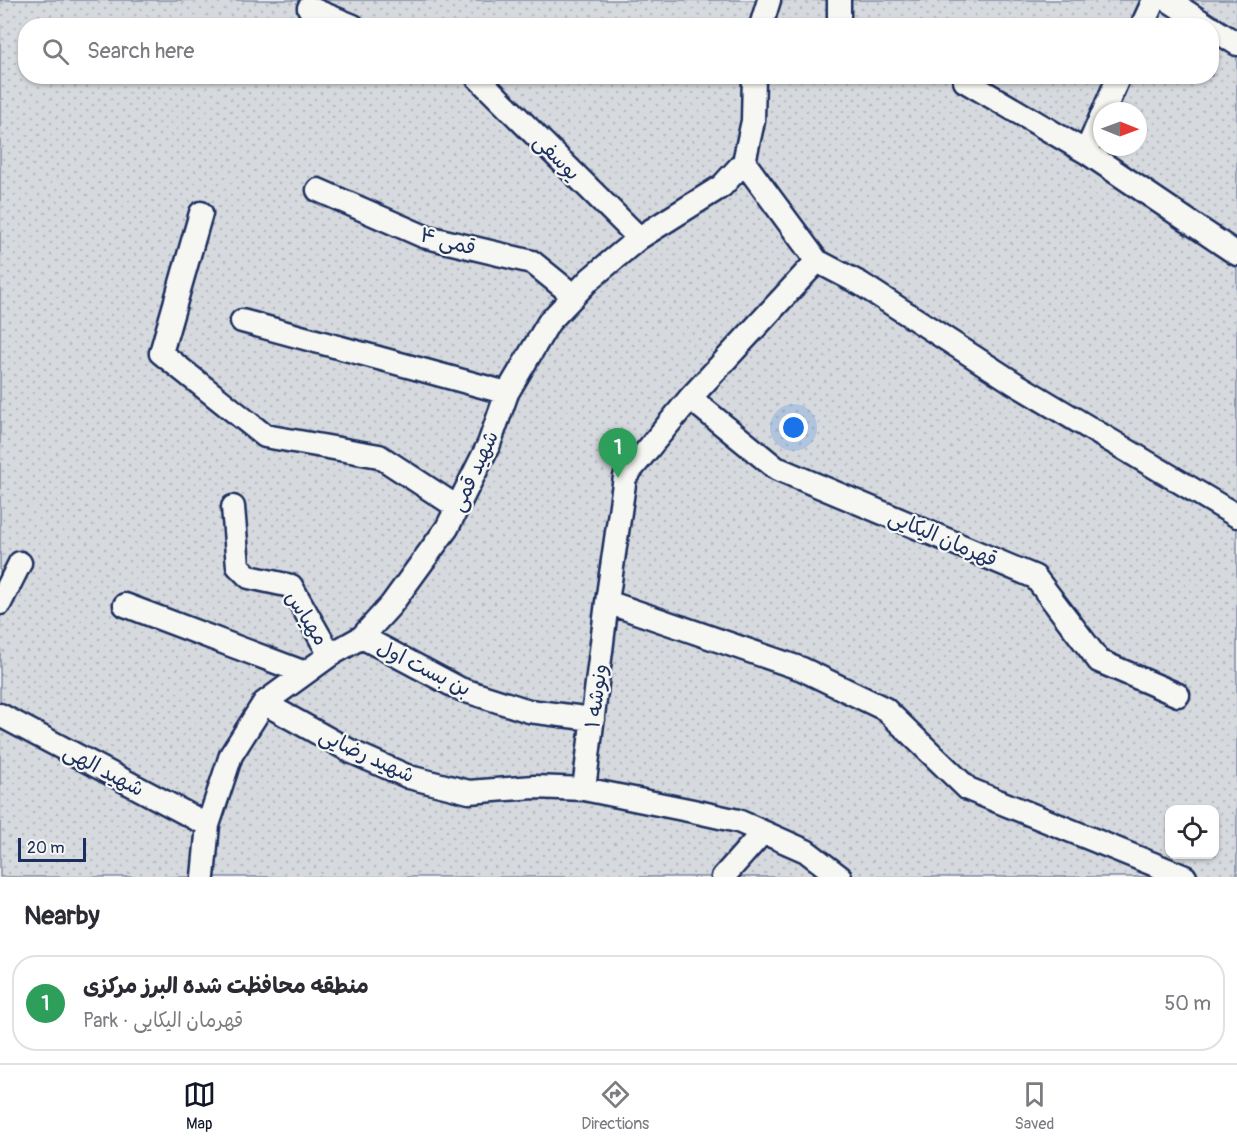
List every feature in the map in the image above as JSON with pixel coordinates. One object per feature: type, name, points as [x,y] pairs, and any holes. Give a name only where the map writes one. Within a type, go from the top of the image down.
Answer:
[{"type":"street","points":[[763,18],[769,0]]},
{"type":"street","points":[[839,0],[839,18]]},
{"type":"street","points":[[1146,18],[1154,0]]},
{"type":"street","points":[[1168,0],[1196,18]]},
{"type":"street","points":[[309,8],[333,18]]},
{"type":"street","points":[[1219,33],[1237,44]]},
{"type":"street","name":"یوسفی","points":[[484,84],[639,238]]},
{"type":"street","points":[[754,84],[753,121],[744,162],[817,261],[861,284],[1014,383],[1237,516]]},
{"type":"street","points":[[970,84],[1086,152],[1237,254]]},
{"type":"street","points":[[1108,102],[1116,84]]},
{"type":"street","points":[[1086,152],[1093,136]]},
{"type":"street","name":"شهید قمی","points":[[203,877],[208,825],[231,755],[264,703],[330,655],[362,637],[391,604],[447,528],[489,444],[507,393],[549,322],[590,279],[639,238],[722,186],[744,162]]},
{"type":"street","name":"قمی ۴","points":[[318,190],[423,236],[532,262],[574,296]]},
{"type":"street","points":[[201,213],[161,353],[265,436],[379,456],[457,507]]},
{"type":"street","name":"ونوشه ۱","points":[[584,789],[625,477],[690,398],[817,261]]},
{"type":"street","points":[[242,321],[507,393]]},
{"type":"street","name":"قهرمان الیکایی","points":[[690,398],[776,468],[1035,577],[1099,662],[1178,695]]},
{"type":"street","name":"مهیاس","points":[[233,507],[238,566],[249,577],[291,586],[330,655]]},
{"type":"street","points":[[0,603],[20,563]]},
{"type":"street","points":[[607,602],[802,669],[885,709],[968,789],[1185,877]]},
{"type":"street","points":[[125,605],[305,673]]},
{"type":"street","name":"بن بست اول","points":[[362,637],[460,689],[529,711],[593,719]]},
{"type":"street","name":"شهید رضایی","points":[[264,703],[352,752],[409,777],[469,792],[534,787],[584,789],[738,821],[806,851],[840,877]]},
{"type":"street","name":"شهید الهی","points":[[0,715],[208,825]]},
{"type":"street","points":[[723,877],[763,832]]},
{"type":"shaded area","points":[[0,0],[1237,0],[1237,877],[0,877]]},
{"type":"place","name":"منطقه محافظت شده البرز مرکزی","points":[[618,478]]}]
